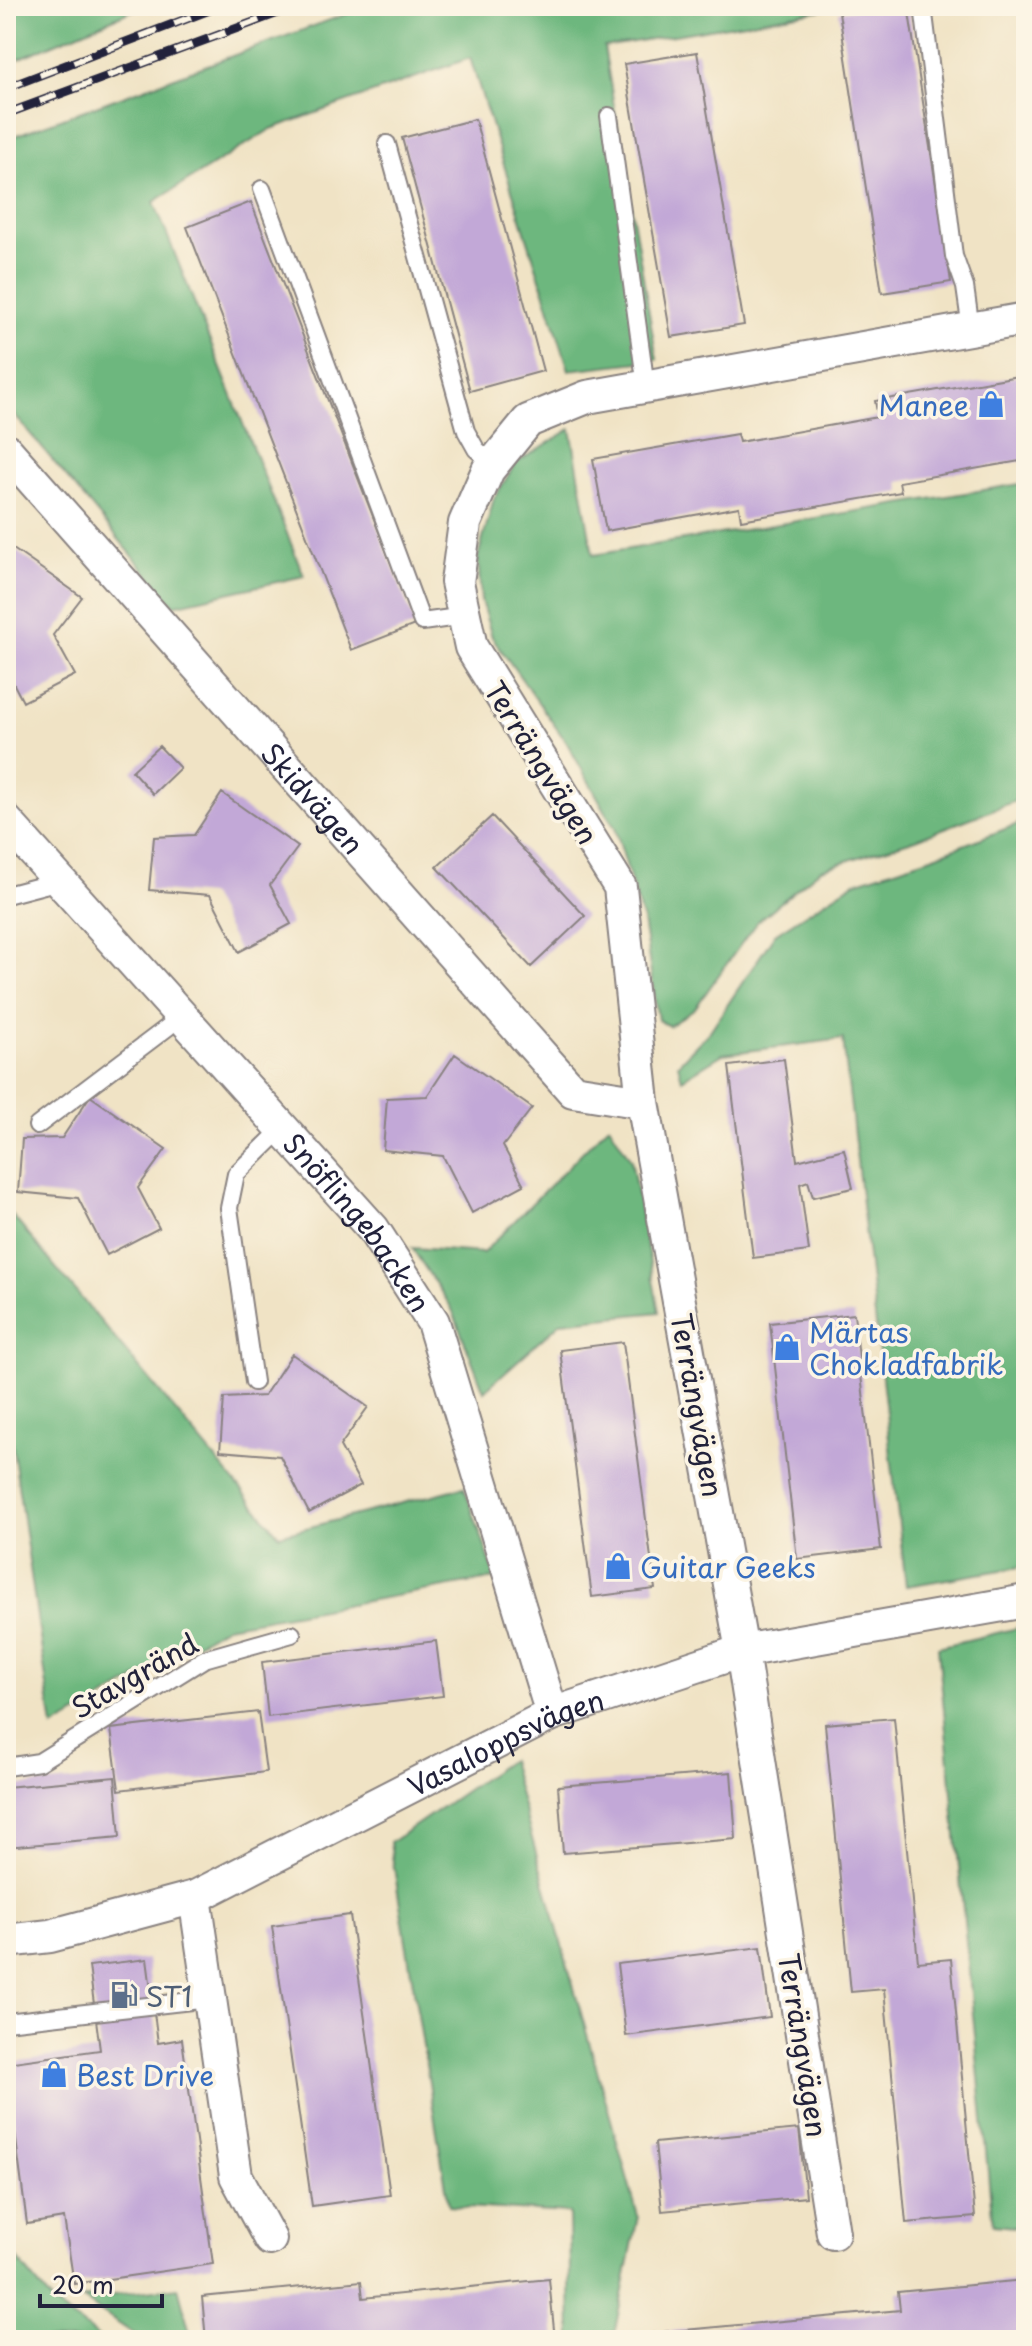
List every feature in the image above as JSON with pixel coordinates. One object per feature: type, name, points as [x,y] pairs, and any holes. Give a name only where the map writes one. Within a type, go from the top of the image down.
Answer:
[{"type":"street","name":"Terrängvägen","points":[[833,2233],[742,1651],[643,1102],[620,887],[471,647],[457,582],[465,523],[493,464],[528,421],[587,397],[1026,319]]},
{"type":"street","name":"Skidvägen","points":[[6,450],[573,1091],[643,1102]]},
{"type":"street","name":"Snöflingebacken","points":[[6,821],[373,1229],[433,1322],[552,1714]]},
{"type":"street","name":"Vasaloppsvägen","points":[[6,1941],[50,1936],[195,1897],[552,1714],[742,1651],[1026,1601]]},
{"type":"street","points":[[195,1897],[236,2176],[270,2239]]},
{"type":"lane","points":[[923,6],[954,256],[965,287],[971,329]]},
{"type":"lane","points":[[609,116],[646,387]]},
{"type":"lane","points":[[387,144],[466,431],[476,449],[493,464]]},
{"type":"lane","points":[[262,189],[422,622],[465,616]]},
{"type":"lane","points":[[6,895],[44,885],[56,877]]},
{"type":"lane","points":[[37,1126],[168,1027],[180,1014]]},
{"type":"lane","points":[[254,1382],[229,1208],[236,1174],[283,1128]]},
{"type":"lane","name":"Stavgränd","points":[[6,1767],[39,1762],[204,1659],[292,1634]]},
{"type":"lane","points":[[6,2022],[209,1999]]},
{"type":"green space","points":[[6,6],[143,6],[6,64]]},
{"type":"green space","points":[[368,6],[845,6],[604,47],[657,360],[569,370],[470,58],[271,129],[154,202],[304,576],[174,605],[6,405],[6,139]]},
{"type":"green space","points":[[571,429],[593,555],[1026,483],[1026,797],[916,839],[821,869],[756,923],[695,1008],[669,1026],[658,1020],[643,921],[615,828],[567,743],[492,637],[481,601],[478,557],[494,498],[516,463]]},
{"type":"green space","points":[[1026,821],[1026,1566],[906,1586],[843,1039],[723,1054],[682,1079],[678,1064],[710,1031],[775,934],[855,882]]},
{"type":"green space","points":[[609,1125],[631,1160],[659,1312],[561,1322],[484,1391],[451,1307],[412,1248],[483,1253]]},
{"type":"green space","points":[[6,1208],[279,1535],[464,1487],[496,1578],[226,1626],[53,1728],[6,1401]]},
{"type":"green space","points":[[1026,1626],[1026,2228],[993,2225],[938,1647]]},
{"type":"green space","points":[[510,1760],[638,2216],[613,2340],[571,2340],[569,2213],[449,2206],[390,1843]]},
{"type":"green space","points":[[6,2246],[53,2303],[102,2340],[6,2340]]},
{"type":"green space","points":[[178,2287],[192,2340],[143,2340],[82,2299]]},
{"type":"building","points":[[880,6],[908,6],[951,282],[882,293],[839,12]]},
{"type":"building","points":[[697,52],[744,325],[671,337],[624,64]]},
{"type":"building","points":[[475,119],[543,371],[470,391],[402,138]]},
{"type":"building","points":[[251,202],[415,625],[351,650],[187,227]]},
{"type":"building","points":[[1024,375],[1026,460],[899,482],[901,492],[741,520],[739,507],[606,531],[593,459],[737,434],[739,442],[878,417],[875,401]]},
{"type":"building","points":[[6,544],[82,597],[53,635],[75,675],[23,702],[6,669]]},
{"type":"building","points":[[159,746],[180,768],[153,794],[132,771]]},
{"type":"building","points":[[222,793],[298,847],[270,885],[291,924],[239,952],[210,895],[149,890],[154,837],[194,835]]},
{"type":"building","points":[[492,816],[585,916],[531,967],[437,867]]},
{"type":"building","points":[[455,1054],[532,1108],[503,1146],[524,1185],[472,1213],[443,1156],[383,1150],[387,1098],[427,1096]]},
{"type":"building","points":[[784,1059],[797,1161],[844,1149],[853,1188],[813,1197],[808,1181],[800,1184],[809,1251],[753,1258],[729,1066]]},
{"type":"building","points":[[90,1096],[166,1149],[138,1188],[159,1228],[107,1255],[78,1198],[18,1192],[22,1139],[62,1138]]},
{"type":"building","points":[[854,1314],[881,1549],[797,1559],[770,1323]]},
{"type":"building","points":[[623,1342],[655,1589],[592,1597],[560,1350]]},
{"type":"building","points":[[292,1354],[368,1407],[340,1446],[361,1485],[309,1513],[280,1456],[220,1451],[224,1398],[264,1396]]},
{"type":"building","points":[[436,1641],[443,1696],[268,1717],[262,1662]]},
{"type":"building","points":[[6,1659],[13,1701],[6,1702]]},
{"type":"building","points":[[258,1712],[266,1772],[119,1790],[111,1729]]},
{"type":"building","points":[[894,1718],[918,1962],[951,1959],[975,2217],[906,2223],[884,1989],[851,1992],[825,1724]]},
{"type":"building","points":[[731,1772],[736,1839],[563,1853],[558,1786]]},
{"type":"building","points":[[115,1777],[120,1837],[6,1847],[6,1787]]},
{"type":"building","points":[[350,1915],[390,2195],[312,2206],[272,1926]]},
{"type":"building","points":[[761,1947],[770,2017],[626,2036],[617,1964]]},
{"type":"building","points":[[147,1959],[158,2043],[182,2039],[213,2264],[74,2284],[64,2218],[27,2224],[6,2063],[100,2050],[89,1966]]},
{"type":"building","points":[[799,2129],[806,2197],[662,2211],[655,2143]]},
{"type":"building","points":[[549,2279],[555,2340],[206,2340],[202,2297],[361,2281],[363,2298]]},
{"type":"building","points":[[1024,2280],[1026,2340],[642,2340],[642,2334],[900,2310],[898,2292]]},
{"type":"railway","points":[[6,88],[220,6]]},
{"type":"railway","points":[[6,114],[297,6]]},
{"type":"place","name":"Manee","points":[[991,404]]},
{"type":"place","name":"Märtas Chokladfabrik","points":[[787,1347]]},
{"type":"place","name":"Guitar Geeks","points":[[618,1566]]},
{"type":"place","name":"ST1","points":[[124,1995]]},
{"type":"place","name":"Best Drive","points":[[54,2074]]}]
